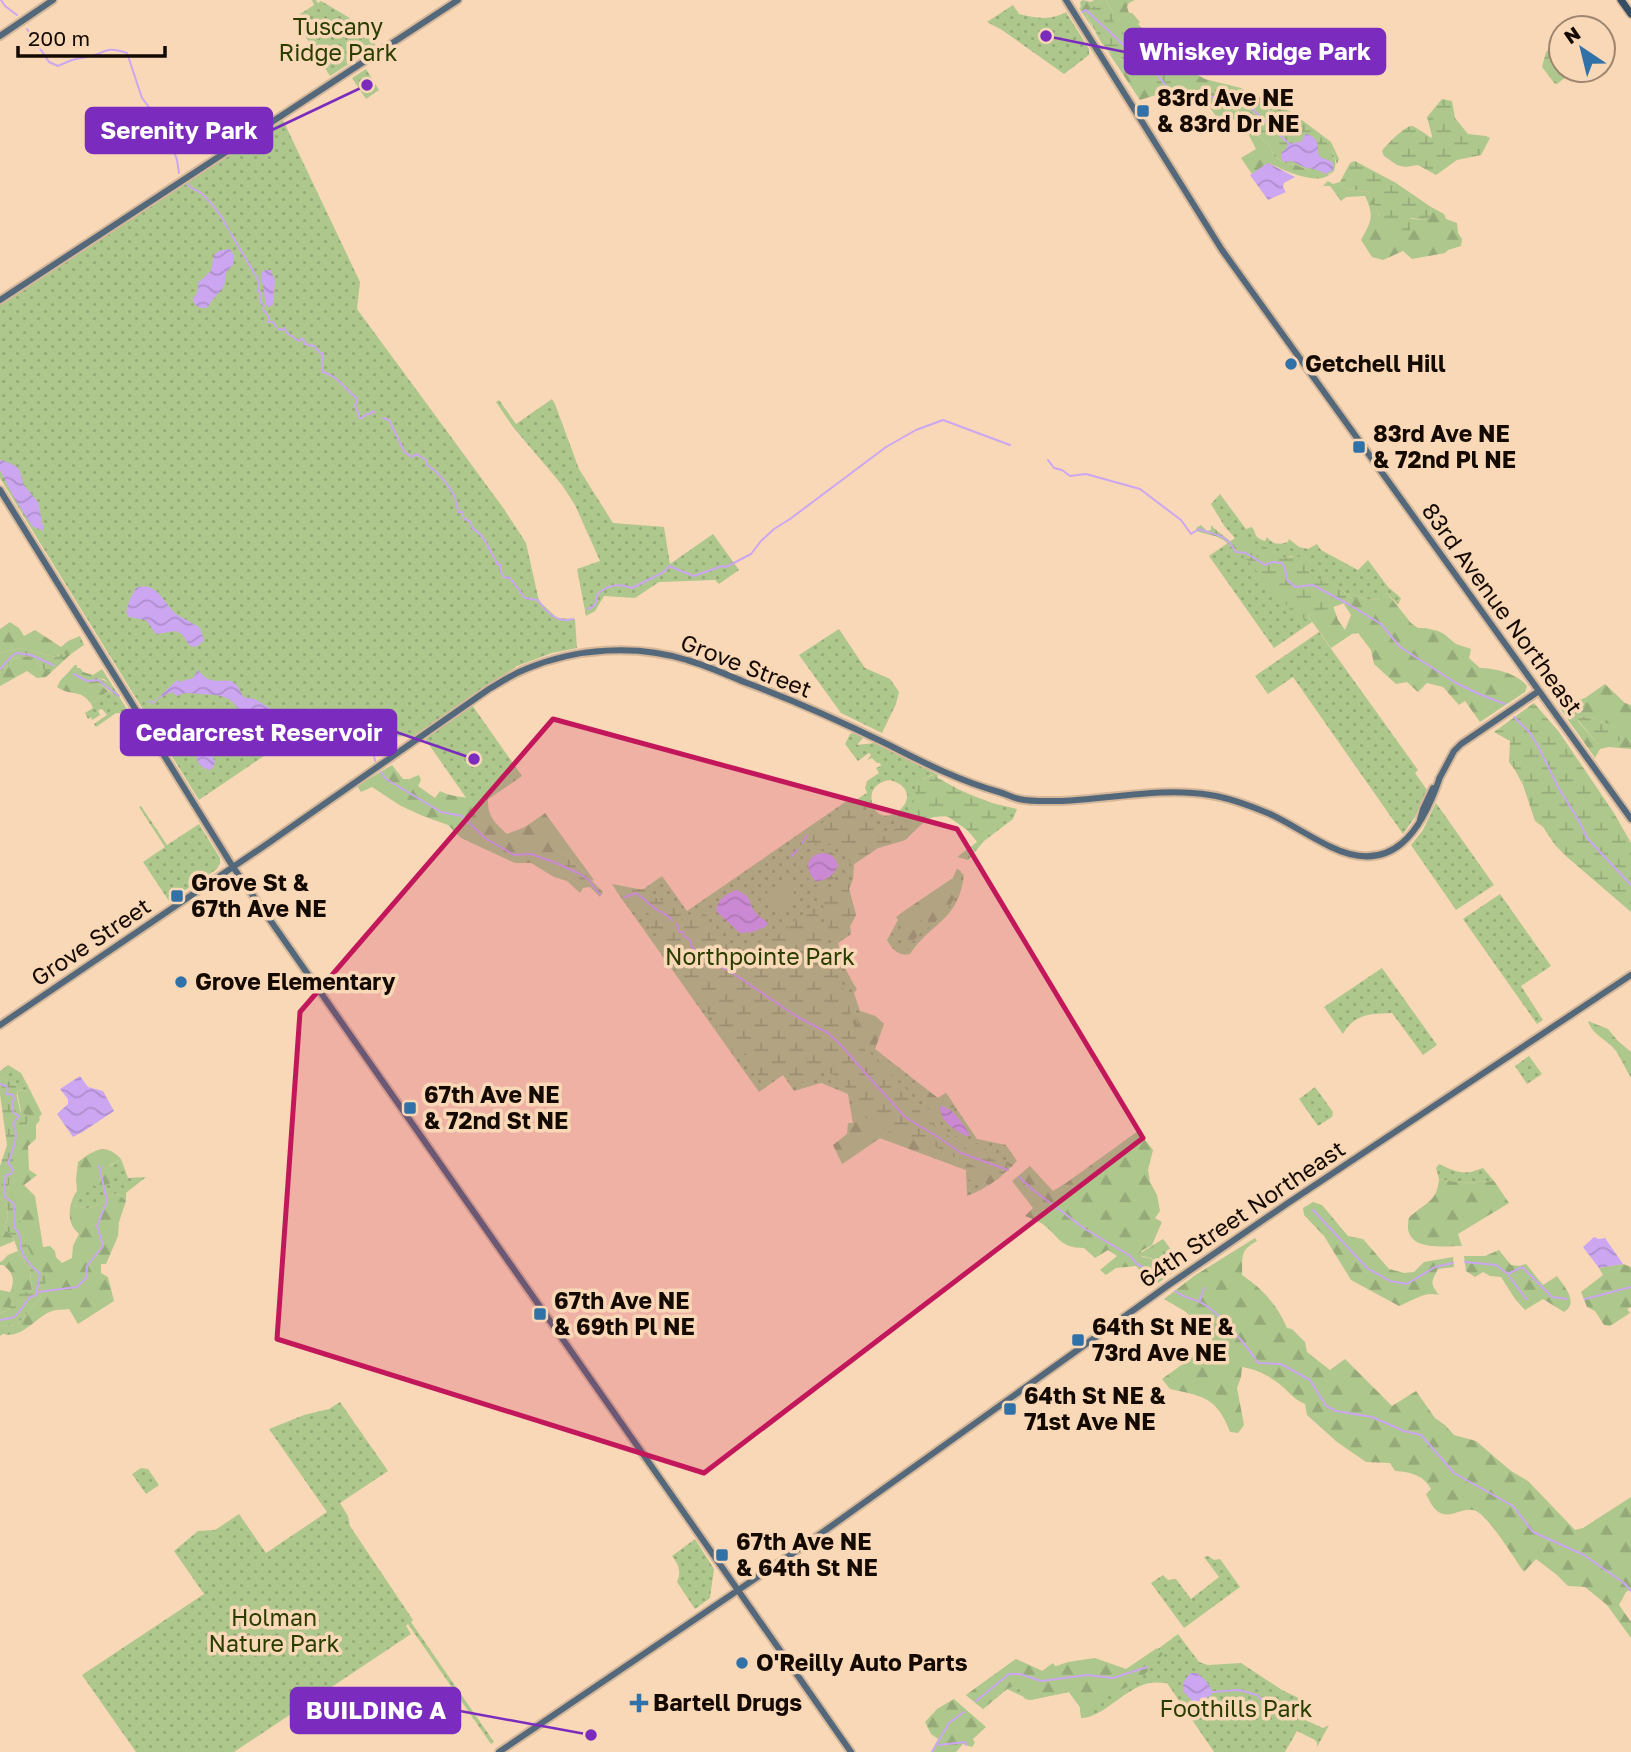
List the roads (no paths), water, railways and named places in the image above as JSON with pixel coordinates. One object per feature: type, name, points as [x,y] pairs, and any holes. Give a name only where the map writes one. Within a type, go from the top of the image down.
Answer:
[{"type":"main road","points":[[1621,0],[1631,14]]},
{"type":"street","points":[[0,36],[53,0]]},
{"type":"street","points":[[0,300],[458,0]]},
{"type":"street","name":"83rd Avenue Northeast","points":[[1066,0],[1222,250],[1631,819]]},
{"type":"street","points":[[0,490],[233,867],[851,1752]]},
{"type":"street","name":"Grove Street","points":[[0,1026],[489,689],[525,669],[564,657],[631,650],[690,660],[848,725],[975,785],[1018,799],[1071,800],[1165,792],[1209,795],[1270,815],[1332,848],[1363,857],[1385,854],[1401,846],[1419,822],[1427,799],[1454,751],[1539,691]]},
{"type":"street","name":"64th Street Northeast","points":[[499,1752],[738,1591],[1180,1277],[1631,975]]},
{"type":"water","points":[[1305,134],[1315,139],[1318,154],[1333,163],[1333,170],[1325,174],[1281,159],[1281,152],[1289,144],[1302,141]]},
{"type":"water","points":[[1268,163],[1295,177],[1284,183],[1286,192],[1268,200],[1250,175]]},
{"type":"water","points":[[230,249],[234,255],[233,265],[226,272],[223,287],[208,307],[198,307],[193,298],[198,292],[198,283],[211,271],[214,255]]},
{"type":"water","points":[[266,270],[271,270],[275,281],[273,305],[269,307],[266,305],[261,275]]},
{"type":"water","points":[[2,460],[19,469],[24,485],[38,502],[43,531],[32,526],[13,496],[0,470]]},
{"type":"water","points":[[143,586],[154,590],[174,612],[200,628],[204,640],[193,647],[176,631],[156,634],[146,620],[129,617],[126,612],[130,599],[136,588]]},
{"type":"water","points":[[198,670],[211,680],[234,682],[243,697],[255,699],[287,724],[298,726],[303,731],[262,714],[237,708],[230,700],[216,695],[186,693],[177,696],[172,692],[153,704],[149,701],[142,705],[150,700],[154,702],[177,680],[179,682],[193,678]]},
{"type":"water","points":[[354,728],[360,737],[344,730],[314,733],[303,731]]},
{"type":"water","points":[[198,746],[206,747],[215,761],[210,770],[202,767],[198,761]]},
{"type":"water","points":[[821,853],[832,856],[838,865],[830,877],[815,881],[809,872],[808,864],[812,857]]},
{"type":"water","points":[[737,890],[748,898],[759,917],[767,922],[767,926],[753,932],[740,933],[716,911],[723,898]]},
{"type":"water","points":[[80,1076],[88,1087],[103,1091],[114,1111],[73,1137],[57,1114],[68,1104],[68,1099],[60,1089]]},
{"type":"water","points":[[940,1106],[957,1116],[969,1136],[948,1124],[942,1116]]},
{"type":"water","points":[[1594,1237],[1605,1238],[1623,1264],[1599,1268],[1583,1247]]},
{"type":"water","points":[[1190,1673],[1197,1673],[1211,1690],[1212,1694],[1199,1704],[1195,1704],[1183,1691],[1183,1683]]},
{"type":"waterway","points":[[1,0],[17,15]]},
{"type":"waterway","points":[[1082,12],[1086,10],[1126,47],[1144,57],[1169,90],[1180,94],[1233,99],[1247,104],[1289,144]]},
{"type":"waterway","points":[[27,29],[49,62],[58,66],[109,50],[127,53],[142,98],[167,131],[179,173]]},
{"type":"waterway","points":[[187,184],[209,201],[228,229]]},
{"type":"waterway","points":[[230,232],[257,278],[260,302],[264,305],[268,322],[273,322],[276,327]]},
{"type":"waterway","points":[[278,329],[284,328],[299,341],[303,338],[305,344],[314,346],[322,353],[322,372],[336,379],[356,398],[355,405],[360,419],[372,411],[375,413]]},
{"type":"waterway","points":[[383,418],[389,420],[405,453],[412,457],[416,454],[426,460],[426,464],[448,485],[458,512],[462,512],[464,519],[469,521],[484,539],[497,564],[501,565],[504,577],[510,578],[525,598],[538,600],[553,616],[562,620],[573,619]]},
{"type":"waterway","points":[[588,609],[594,605],[597,595],[604,589],[618,585],[632,588],[664,572],[669,566],[694,576],[726,567],[751,554],[774,529],[886,447],[916,430],[943,420],[1010,445]]},
{"type":"waterway","points":[[1048,460],[1054,468],[1070,476],[1086,474],[1140,489],[1181,520],[1191,534],[1199,529],[1216,534],[1224,538],[1236,552],[1246,553],[1265,565],[1272,562],[1282,563],[1287,580],[1295,587],[1313,585],[1350,605],[1381,624],[1400,647],[1456,683],[1505,704]]},
{"type":"waterway","points":[[0,669],[16,653],[31,655],[53,665]]},
{"type":"waterway","points":[[74,674],[87,681],[98,680],[119,696]]},
{"type":"waterway","points":[[1514,717],[1530,733],[1587,838],[1631,885]]},
{"type":"waterway","points":[[359,738],[358,749],[374,755],[375,761]]},
{"type":"waterway","points":[[381,772],[386,779],[441,812],[462,816],[485,838],[514,855],[531,854],[578,873],[588,879],[600,895]]},
{"type":"waterway","points":[[802,843],[807,835]]},
{"type":"waterway","points":[[792,856],[797,850]]},
{"type":"waterway","points":[[625,897],[636,893],[672,920]]},
{"type":"waterway","points":[[677,924],[679,932],[683,932],[690,940],[691,946],[712,962],[796,1016],[828,1033],[905,1117],[961,1153],[1008,1170]]},
{"type":"waterway","points":[[0,1084],[8,1089],[6,1094],[13,1095],[13,1112],[19,1116],[13,1124],[16,1138],[8,1163],[13,1170],[6,1175],[5,1197],[13,1203],[14,1227],[19,1235],[22,1253],[40,1274],[36,1295],[30,1297],[15,1317],[0,1320]]},
{"type":"waterway","points":[[38,1292],[77,1287],[86,1278],[87,1266],[103,1246],[97,1226],[107,1201],[99,1166]]},
{"type":"waterway","points":[[1019,1177],[1085,1229],[1129,1255],[1137,1264],[1164,1278]]},
{"type":"waterway","points":[[1313,1210],[1367,1268],[1390,1281],[1407,1284],[1435,1267],[1453,1263]]},
{"type":"waterway","points":[[1465,1262],[1496,1265],[1508,1274],[1522,1267],[1552,1297],[1567,1299]]},
{"type":"waterway","points":[[1509,1276],[1527,1300]]},
{"type":"waterway","points":[[1585,1299],[1631,1287]]},
{"type":"waterway","points":[[1200,1300],[1204,1288]]},
{"type":"waterway","points":[[1175,1291],[1201,1303],[1219,1316],[1258,1363],[1281,1364],[1310,1380],[1326,1406],[1336,1411],[1372,1417],[1404,1431],[1421,1435],[1454,1473],[1513,1506],[1533,1532],[1584,1555],[1631,1591]]},
{"type":"waterway","points":[[976,1701],[1009,1674],[1020,1674],[1041,1681],[1087,1675],[1113,1678],[1147,1667]]},
{"type":"waterway","points":[[1211,1692],[1239,1690],[1257,1695],[1287,1716]]},
{"type":"waterway","points":[[932,1752],[949,1723],[964,1712]]},
{"type":"waterway","points":[[939,1745],[965,1742],[966,1745]]},
{"type":"place","name":"Whiskey Ridge Park","points":[[1046,36]]},
{"type":"place","name":"Serenity Park","points":[[367,85]]},
{"type":"place","name":"83rd Ave NE & 83rd Dr NE","points":[[1143,111]]},
{"type":"place","name":"Getchell Hill","points":[[1291,364]]},
{"type":"place","name":"83rd Ave NE & 72nd Pl NE","points":[[1359,447]]},
{"type":"place","name":"Cedarcrest Reservoir","points":[[474,759]]},
{"type":"place","name":"Grove St & 67th Ave NE","points":[[177,896]]},
{"type":"place","name":"Grove Elementary","points":[[181,982]]},
{"type":"place","name":"67th Ave NE & 72nd St NE","points":[[410,1108]]},
{"type":"place","name":"67th Ave NE & 69th Pl NE","points":[[540,1314]]},
{"type":"place","name":"64th St NE & 73rd Ave NE","points":[[1078,1340]]},
{"type":"place","name":"64th St NE & 71st Ave NE","points":[[1010,1409]]},
{"type":"place","name":"67th Ave NE & 64th St NE","points":[[722,1555]]},
{"type":"place","name":"O'Reilly Auto Parts","points":[[742,1663]]},
{"type":"place","name":"Bartell Drugs","points":[[639,1703]]},
{"type":"place","name":"BUILDING A","points":[[591,1735]]},
{"type":"park label","name":"Tuscany Ridge Park","points":[[338,40]]},
{"type":"park label","name":"Northpointe Park","points":[[760,957]]},
{"type":"park label","name":"Holman Nature Park","points":[[274,1631]]},
{"type":"park label","name":"Foothills Park","points":[[1236,1709]]}]
